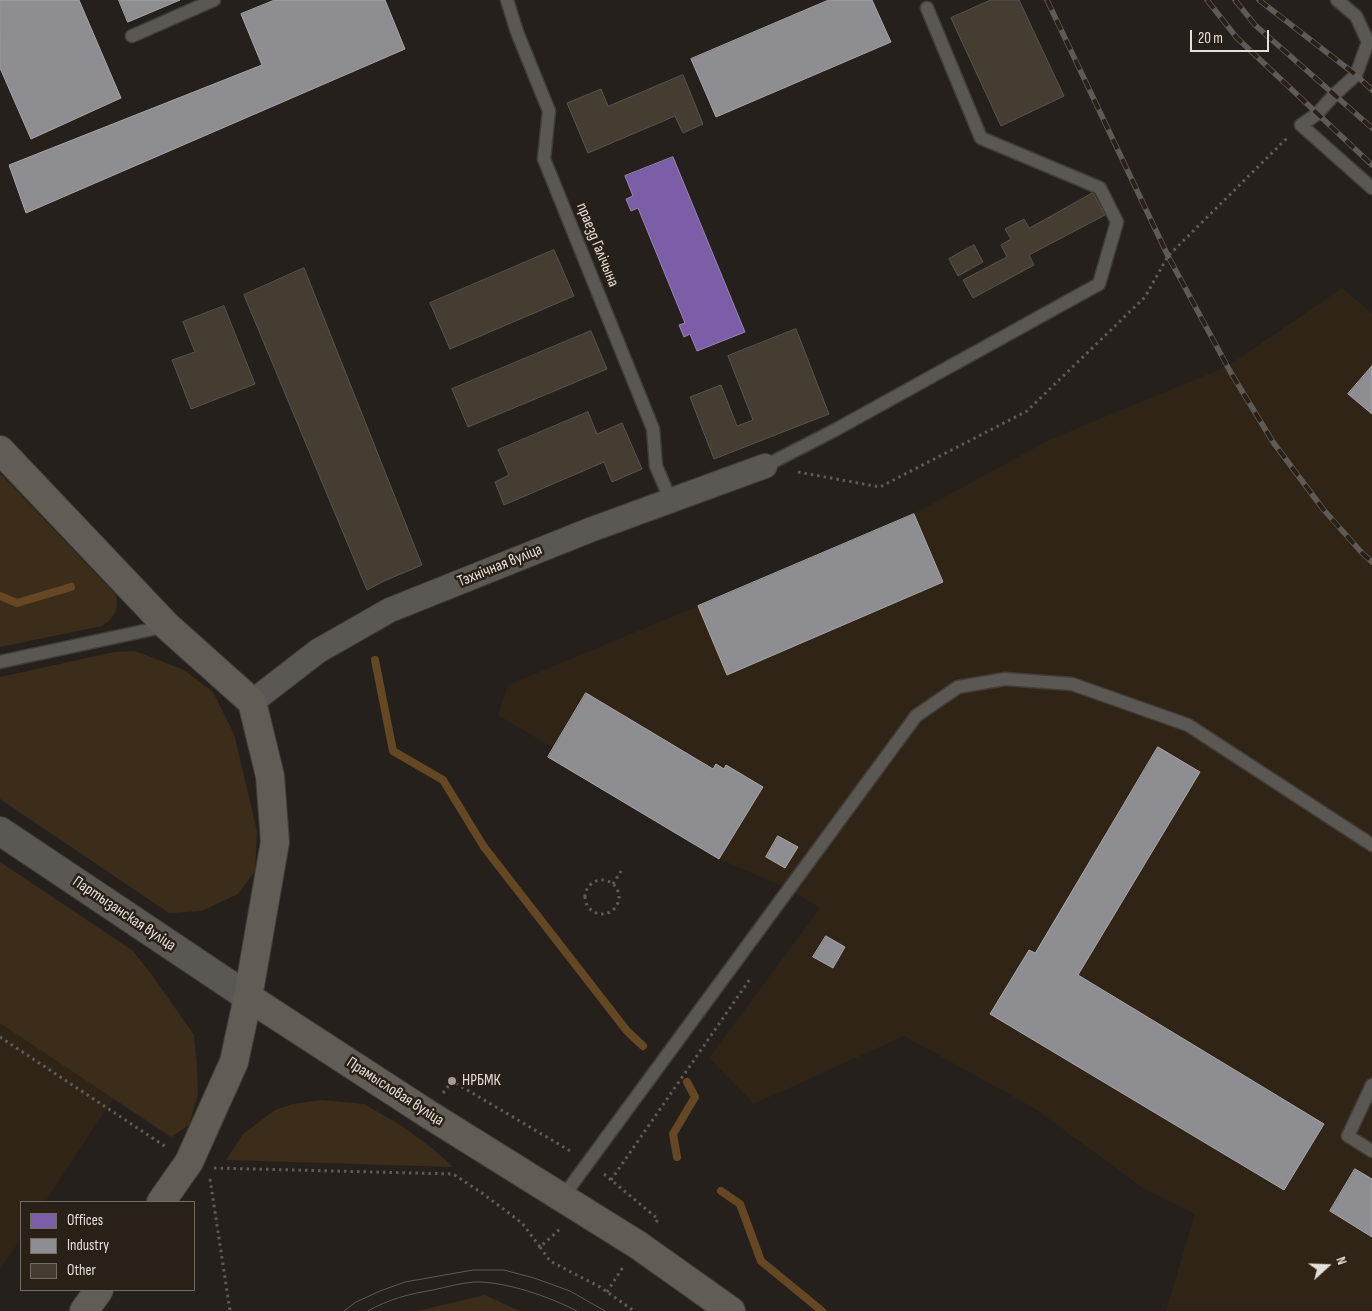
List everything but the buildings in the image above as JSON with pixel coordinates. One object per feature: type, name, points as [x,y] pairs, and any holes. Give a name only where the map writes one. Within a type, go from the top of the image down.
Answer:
[{"type":"main road","points":[[0,450],[167,626],[252,702],[270,776],[275,842],[248,997],[234,1062],[199,1165],[161,1201]]},
{"type":"main road","name":"Прамысловая вуліца","points":[[248,997],[428,1114],[638,1245],[731,1311]]},
{"type":"main road","points":[[84,1311],[98,1291]]},
{"type":"street","name":"Тэхнічная вуліца","points":[[252,702],[318,651],[390,610],[590,530],[766,466]]},
{"type":"street","name":"Партызанская вуліца","points":[[0,831],[248,997]]},
{"type":"lane","points":[[132,36],[214,0]]},
{"type":"lane","name":"праезд Галічына","points":[[506,0],[549,111],[544,159],[653,428],[656,466],[671,501]]},
{"type":"lane","points":[[1337,0],[1356,16],[1368,42],[1356,75],[1317,114],[1301,125],[1372,188]]},
{"type":"lane","points":[[766,466],[843,426],[1099,284],[1117,222],[1100,188],[980,138],[926,8]]},
{"type":"lane","points":[[0,662],[167,626]]},
{"type":"lane","points":[[562,1198],[916,716],[958,687],[1005,679],[1072,684],[1188,725],[1372,845]]},
{"type":"lane","points":[[1372,1085],[1348,1136],[1372,1151]]},
{"type":"path","points":[[766,466],[880,487],[1027,411],[1145,297],[1168,256],[1301,125]]},
{"type":"path","points":[[613,884],[621,871]]},
{"type":"path","points":[[600,880],[613,884],[618,888],[620,895],[616,908],[605,915],[592,912],[585,900],[589,887],[594,882],[600,880]]},
{"type":"path","points":[[611,1180],[755,971]]},
{"type":"path","points":[[0,1037],[199,1165],[453,1174],[522,1223],[550,1261],[600,1287],[634,1311]]},
{"type":"path","points":[[199,1165],[230,1311]]},
{"type":"path","points":[[540,1247],[558,1231],[562,1198]]},
{"type":"shaded area","points":[[1342,288],[1372,313],[1372,1311],[1166,1311],[1195,1214],[1143,1188],[1034,1108],[904,1036],[754,1104],[709,1058],[820,908],[789,889],[719,859],[548,757],[553,748],[498,715],[508,685],[919,511],[1051,439],[1228,366]]},
{"type":"shaded area","points":[[0,473],[116,595],[115,613],[102,626],[0,647]]},
{"type":"shaded area","points":[[135,651],[184,670],[213,692],[234,734],[257,831],[255,871],[238,894],[202,911],[169,913],[0,799],[0,677],[114,652]]},
{"type":"shaded area","points":[[0,862],[133,951],[163,1023],[46,1201],[20,1201],[20,1240],[0,1270]]},
{"type":"shaded area","points":[[0,862],[133,951],[152,975],[194,1035],[198,1094],[189,1125],[171,1137],[0,1023]]},
{"type":"shaded area","points":[[321,1100],[364,1104],[399,1124],[433,1149],[453,1167],[226,1160],[243,1134],[275,1110],[293,1104]]},
{"type":"shaded area","points":[[485,1295],[520,1311],[417,1311]]},
{"type":"waterway","points":[[0,596],[17,603],[71,587]]},
{"type":"waterway","points":[[375,660],[393,751],[443,780],[484,847],[627,1031],[643,1046]]},
{"type":"waterway","points":[[677,1157],[673,1134],[695,1097],[687,1082]]},
{"type":"waterway","points":[[721,1191],[740,1204],[761,1261],[822,1311]]},
{"type":"tram line","points":[[344,1311],[356,1302],[405,1282],[473,1270],[504,1270],[534,1278],[570,1291],[605,1311]]},
{"type":"tram line","points":[[368,1311],[407,1295],[474,1282],[486,1282],[513,1287],[554,1300],[577,1311]]},
{"type":"railway","points":[[1047,0],[1168,256],[1231,373],[1273,442],[1323,509],[1372,562]]},
{"type":"railway","points":[[1207,0],[1237,38],[1372,165]]},
{"type":"railway","points":[[1235,0],[1255,25],[1372,128]]},
{"type":"railway","points":[[1259,0],[1356,75],[1372,90]]},
{"type":"place","name":"НРБМК","points":[[452,1081]]}]
